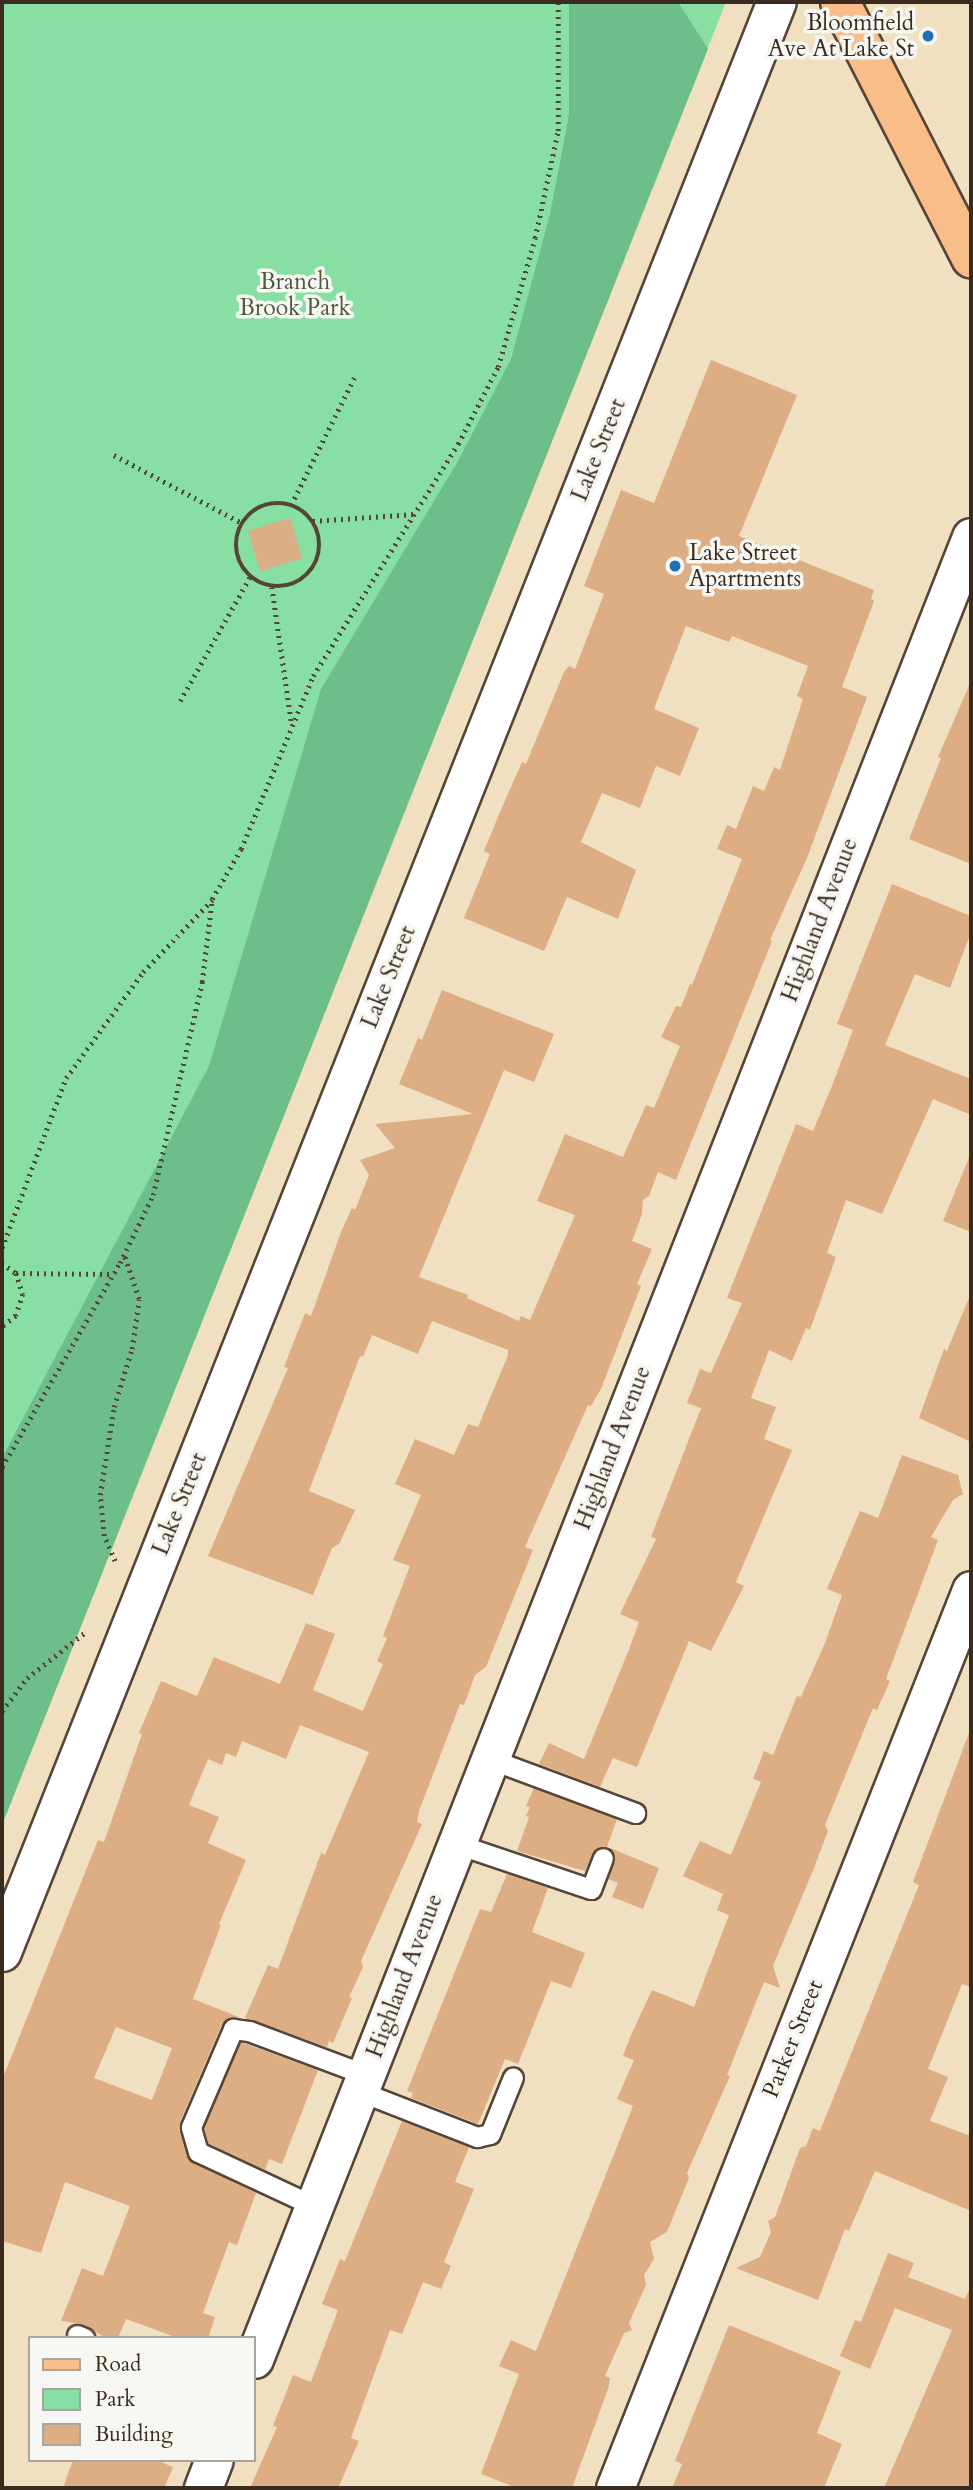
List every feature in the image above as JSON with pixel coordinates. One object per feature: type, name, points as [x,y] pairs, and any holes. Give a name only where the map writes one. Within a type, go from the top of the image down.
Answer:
[{"type":"main road","points":[[841,2],[971,258]]},
{"type":"street","name":"Lake Street","points":[[2,1952],[777,2]]},
{"type":"street","name":"Highland Avenue","points":[[256,2354],[971,537]]},
{"type":"street","name":"Parker Street","points":[[615,2488],[971,1590]]},
{"type":"street","points":[[203,2488],[213,2462]]},
{"type":"lane","points":[[490,1759],[635,1813]]},
{"type":"lane","points":[[457,1844],[591,1889],[603,1858]]},
{"type":"lane","points":[[314,2206],[198,2152],[191,2127],[233,2029],[249,2031],[477,2137],[490,2134],[513,2077]]},
{"type":"path","points":[[2,1248],[66,1078],[143,972],[212,900],[241,849],[313,676],[458,444],[498,367],[536,238],[558,131],[558,2]]},
{"type":"path","points":[[290,505],[356,374]]},
{"type":"path","points":[[114,456],[242,523]]},
{"type":"path","points":[[313,521],[320,548],[317,562],[299,582],[272,587],[250,577],[239,563],[235,550],[242,523],[263,506],[290,505],[313,521],[415,514]]},
{"type":"path","points":[[180,701],[250,577]]},
{"type":"path","points":[[272,587],[292,727]]},
{"type":"path","points":[[2,1467],[113,1274],[153,1195],[202,982],[212,900]]},
{"type":"path","points":[[115,1561],[104,1536],[100,1495],[114,1407],[132,1349],[139,1299],[124,1254]]},
{"type":"path","points":[[2,1263],[16,1273],[21,1284],[21,1306],[16,1316],[2,1327]]},
{"type":"path","points":[[16,1273],[113,1274]]},
{"type":"path","points":[[2,1712],[27,1678],[87,1630]]},
{"type":"green space","name":"Branch Brook Park","points":[[2,2],[726,2],[2,1825]]},
{"type":"green space","points":[[569,2],[678,2],[708,49],[2,1825],[2,1458],[209,1066],[321,689],[458,461],[511,359],[550,214],[569,115]]},
{"type":"building","points":[[711,360],[797,395],[739,536],[874,590],[871,599],[874,601],[842,687],[867,697],[807,858],[770,940],[772,941],[676,1180],[658,1172],[649,1196],[643,1200],[642,1214],[632,1241],[652,1249],[637,1284],[641,1286],[601,1389],[591,1406],[588,1405],[525,1547],[533,1550],[486,1667],[475,1675],[464,1705],[460,1704],[419,1811],[417,1822],[422,1824],[361,1961],[363,1967],[333,2043],[329,2041],[327,2047],[245,2018],[268,1965],[278,1969],[321,1853],[325,1855],[369,1752],[300,1725],[286,1759],[242,1741],[236,1757],[226,1753],[222,1765],[208,1759],[189,1805],[219,1817],[208,1843],[246,1860],[219,1924],[221,1925],[193,1999],[239,2017],[228,2018],[222,2024],[179,2130],[189,2160],[256,2193],[237,2245],[229,2242],[203,2313],[215,2317],[209,2336],[173,2336],[126,2319],[119,2336],[103,2336],[82,2324],[61,2321],[82,2268],[103,2276],[130,2206],[65,2182],[41,2253],[2,2241],[2,2080],[98,1840],[104,1842],[142,1734],[139,1733],[161,1681],[197,1696],[214,1657],[280,1684],[306,1623],[335,1634],[313,1690],[363,1711],[383,1664],[377,1661],[387,1638],[383,1636],[410,1566],[393,1560],[421,1495],[395,1484],[415,1439],[454,1455],[468,1424],[478,1427],[508,1355],[508,1350],[432,1321],[418,1354],[372,1335],[363,1357],[360,1356],[309,1491],[355,1510],[339,1544],[332,1548],[313,1595],[208,1556],[288,1368],[284,1367],[305,1313],[311,1316],[341,1232],[352,1208],[355,1210],[369,1175],[360,1160],[395,1148],[375,1124],[473,1114],[399,1084],[418,1038],[422,1040],[442,990],[554,1034],[534,1082],[504,1070],[419,1277],[468,1295],[467,1298],[519,1321],[521,1316],[530,1320],[575,1215],[537,1201],[565,1134],[623,1157],[646,1105],[654,1108],[680,1046],[661,1037],[676,1006],[681,1007],[690,984],[692,985],[742,859],[717,849],[727,825],[736,829],[753,786],[764,791],[774,767],[780,770],[803,699],[797,696],[808,666],[732,636],[729,642],[686,626],[654,709],[699,728],[680,776],[656,766],[640,808],[602,793],[581,842],[636,870],[618,919],[567,897],[544,951],[464,918],[490,854],[484,851],[500,812],[522,762],[526,764],[564,672],[569,666],[575,669],[604,594],[584,586],[621,490],[654,503]],"holes":[[[116,2027],[172,2048],[152,2100],[94,2078]]]},
{"type":"building","points":[[290,518],[302,558],[260,571],[248,531]]},
{"type":"building","points":[[971,681],[971,864],[909,839],[941,758],[938,757]]},
{"type":"building","points":[[892,884],[971,916],[971,932],[950,988],[915,974],[885,1045],[971,1079],[971,1115],[933,1099],[882,1214],[846,1200],[827,1253],[836,1257],[810,1330],[806,1328],[792,1361],[769,1350],[751,1398],[776,1407],[764,1439],[792,1450],[736,1582],[744,1586],[711,1651],[689,1641],[637,1767],[613,1758],[600,1787],[539,1764],[549,1743],[584,1759],[628,1652],[639,1622],[620,1614],[656,1539],[651,1537],[701,1408],[687,1403],[700,1369],[711,1373],[742,1303],[727,1298],[796,1124],[813,1131],[832,1086],[853,1030],[837,1024]]},
{"type":"building","points":[[971,1153],[971,1232],[943,1221]]},
{"type":"building","points":[[971,1293],[971,1442],[919,1418],[944,1349],[947,1351]]},
{"type":"building","points":[[902,1455],[958,1475],[963,1494],[953,1500],[931,1537],[938,1540],[886,1679],[890,1681],[877,1710],[873,1708],[825,1825],[828,1831],[814,1868],[773,1966],[780,1988],[764,1982],[727,2075],[730,2076],[687,2173],[689,2178],[667,2232],[650,2242],[654,2259],[644,2275],[646,2285],[629,2323],[632,2330],[624,2333],[605,2376],[610,2378],[609,2386],[572,2488],[517,2488],[481,2474],[519,2374],[499,2366],[511,2340],[536,2351],[633,2106],[617,2099],[634,2060],[623,2056],[631,2035],[652,1990],[694,2007],[729,1915],[717,1910],[723,1894],[683,1876],[700,1841],[731,1855],[761,1782],[753,1779],[764,1751],[773,1755],[797,1696],[801,1697],[825,1643],[842,1595],[827,1589],[860,1511],[878,1518]]},
{"type":"building","points":[[969,1733],[971,1987],[962,1984],[928,2069],[948,2077],[930,2121],[971,2136],[971,2211],[875,2171],[849,2231],[845,2229],[818,2300],[736,2268],[760,2257],[771,2232],[768,2221],[775,2217],[800,2148],[806,2146],[813,2128],[820,2131],[919,1885],[913,1882]]},
{"type":"building","points":[[534,1788],[617,1819],[607,1847],[595,1849],[585,1871],[517,1851],[529,1817],[526,1816],[530,1807],[526,1806]]},
{"type":"building","points":[[610,1848],[659,1868],[643,1909],[612,1897],[618,1883],[608,1879],[615,1857]]},
{"type":"building","points":[[507,1874],[548,1888],[532,1932],[585,1953],[571,1988],[551,1981],[518,2064],[505,2059],[478,2124],[411,2098],[413,2093],[407,2091],[480,1909],[491,1912]]},
{"type":"building","points":[[241,2042],[318,2070],[282,2164],[269,2159],[265,2170],[208,2143],[204,2128]]},
{"type":"building","points":[[402,2121],[469,2147],[455,2182],[474,2189],[444,2262],[451,2266],[441,2289],[423,2282],[402,2334],[390,2330],[351,2438],[359,2441],[338,2488],[250,2488],[277,2427],[273,2426],[293,2375],[311,2382],[338,2310],[322,2304],[340,2259],[345,2261]]},
{"type":"building","points":[[888,2253],[914,2263],[908,2277],[965,2299],[971,2285],[971,2488],[884,2488],[952,2330],[895,2308],[870,2369],[840,2356],[855,2320],[861,2322]]},
{"type":"building","points":[[729,2325],[841,2371],[817,2433],[842,2444],[824,2488],[672,2488],[682,2464],[675,2461]]},
{"type":"building","points":[[72,2462],[161,2462],[173,2467],[164,2488],[63,2488]]},
{"type":"place","name":"Bloomfield Ave At Lake St","points":[[928,36]]},
{"type":"place","name":"Lake Street Apartments","points":[[675,566]]}]
